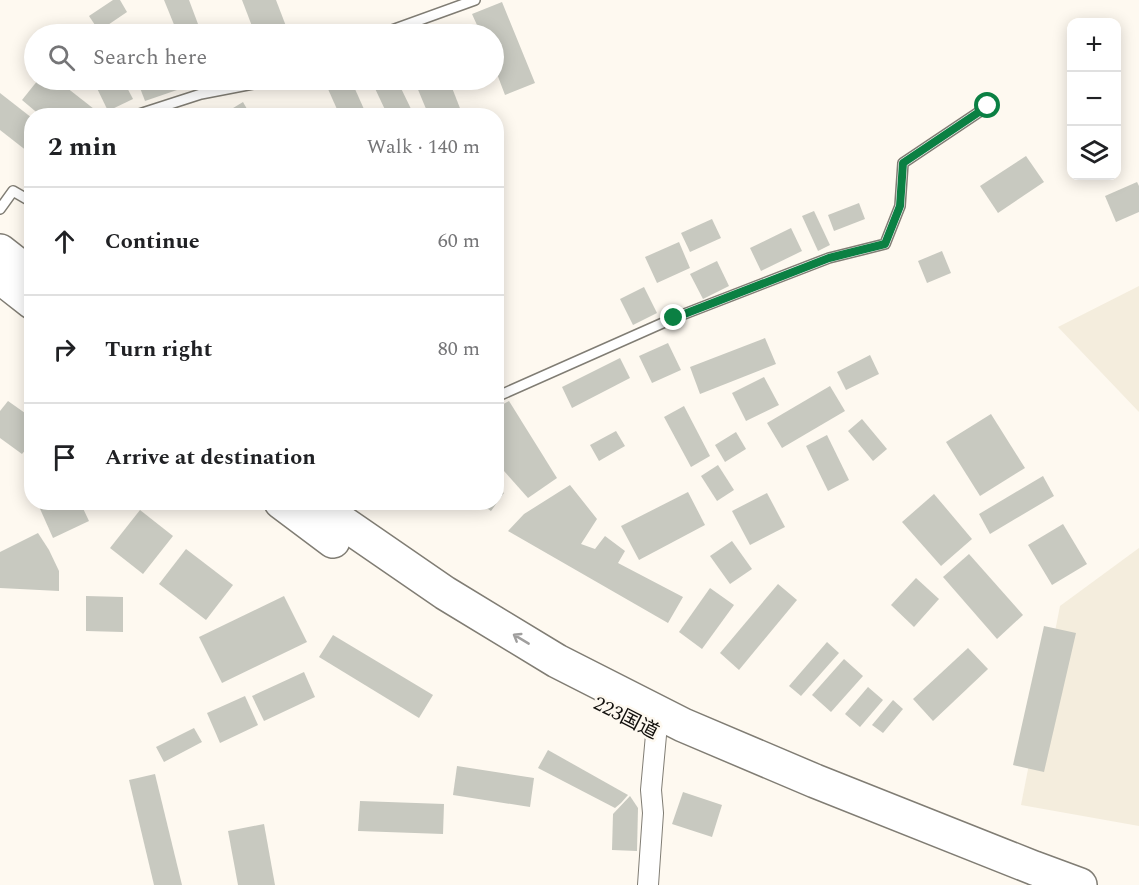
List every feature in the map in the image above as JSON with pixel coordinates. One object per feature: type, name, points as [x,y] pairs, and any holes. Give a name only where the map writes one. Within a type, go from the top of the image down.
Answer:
[{"type":"highway","points":[[0,251],[24,270]]},
{"type":"highway","points":[[0,277],[24,296]]},
{"type":"highway","name":"223国道","points":[[292,510],[383,578],[498,652],[656,735],[809,801],[1019,879]]},
{"type":"highway","name":"223国道","points":[[332,510],[445,593],[557,661],[684,725],[815,781],[1019,879]]},
{"type":"highway","points":[[1019,879],[1080,885]]},
{"type":"street","points":[[648,885],[653,813],[651,790],[656,735]]},
{"type":"lane","points":[[409,24],[475,0]]},
{"type":"lane","points":[[158,108],[222,90]]},
{"type":"lane","points":[[504,393],[674,318],[829,258],[885,244],[900,206],[903,163],[988,106]]},
{"type":"lane","points":[[0,209],[13,191],[24,197]]},
{"type":"shaded area","points":[[1139,286],[1139,412],[1058,327]]},
{"type":"shaded area","points":[[1139,548],[1139,826],[1021,805],[1060,606]]},
{"type":"building","points":[[113,0],[120,0],[127,12],[109,24],[94,24],[89,16]]},
{"type":"building","points":[[164,0],[189,0],[198,24],[174,24]]},
{"type":"building","points":[[242,0],[276,0],[285,24],[251,24]]},
{"type":"building","points":[[502,2],[535,83],[505,95],[503,90],[504,24],[476,24],[472,14]]},
{"type":"building","points":[[30,90],[70,90],[93,108],[32,108],[22,100]]},
{"type":"building","points":[[98,90],[128,90],[133,99],[114,108],[107,108]]},
{"type":"building","points":[[141,90],[177,90],[145,101]]},
{"type":"building","points":[[328,90],[355,90],[363,108],[336,108]]},
{"type":"building","points":[[376,90],[402,90],[411,108],[384,108]]},
{"type":"building","points":[[418,90],[453,90],[460,108],[426,108]]},
{"type":"building","points":[[0,93],[24,112],[24,149],[0,130]]},
{"type":"building","points":[[243,102],[246,108],[233,108]]},
{"type":"building","points":[[1026,156],[1044,182],[998,213],[980,186]]},
{"type":"building","points":[[1137,182],[1139,212],[1116,222],[1105,196]]},
{"type":"building","points":[[859,203],[865,219],[834,231],[828,215]]},
{"type":"building","points":[[814,211],[830,245],[818,251],[802,216]]},
{"type":"building","points":[[712,219],[721,238],[690,252],[681,233]]},
{"type":"building","points":[[791,228],[802,251],[761,271],[750,248]]},
{"type":"building","points":[[679,242],[690,268],[657,283],[645,257]]},
{"type":"building","points":[[942,251],[951,273],[927,283],[918,261]]},
{"type":"building","points":[[717,261],[729,286],[703,299],[690,274]]},
{"type":"building","points":[[644,287],[657,313],[633,325],[620,299]]},
{"type":"building","points":[[765,338],[776,364],[700,394],[690,367]]},
{"type":"building","points":[[668,343],[681,370],[652,383],[639,356]]},
{"type":"building","points":[[870,355],[879,374],[846,390],[837,372]]},
{"type":"building","points":[[620,358],[630,378],[572,408],[562,387]]},
{"type":"building","points":[[764,377],[779,405],[746,421],[732,393]]},
{"type":"building","points":[[830,386],[845,411],[782,448],[767,423]]},
{"type":"building","points":[[8,401],[24,412],[24,452],[22,454],[0,438],[0,411]]},
{"type":"building","points":[[509,401],[557,478],[528,498],[504,471],[504,404]]},
{"type":"building","points":[[684,406],[710,456],[691,467],[664,417]]},
{"type":"building","points":[[991,414],[1025,468],[980,496],[946,442]]},
{"type":"building","points":[[862,419],[887,449],[873,461],[848,431]]},
{"type":"building","points":[[616,431],[625,446],[599,461],[590,445]]},
{"type":"building","points":[[736,432],[746,449],[725,462],[715,445]]},
{"type":"building","points":[[827,435],[849,480],[828,491],[806,446]]},
{"type":"building","points":[[718,465],[734,490],[717,501],[701,476]]},
{"type":"building","points":[[1043,476],[1054,496],[990,534],[979,514]]},
{"type":"building","points":[[570,485],[597,519],[581,544],[595,549],[605,536],[625,551],[618,563],[683,597],[668,623],[508,531],[524,514]]},
{"type":"building","points":[[688,492],[705,525],[639,560],[621,526]]},
{"type":"building","points":[[767,493],[785,527],[750,545],[732,511]]},
{"type":"building","points":[[934,494],[972,539],[941,566],[902,522]]},
{"type":"building","points":[[41,510],[84,510],[89,521],[53,538]]},
{"type":"building","points":[[140,510],[173,536],[143,574],[110,548]]},
{"type":"building","points":[[1063,524],[1087,564],[1052,585],[1028,545]]},
{"type":"building","points":[[38,533],[59,571],[59,591],[0,588],[0,552]]},
{"type":"building","points":[[732,541],[752,569],[730,584],[710,556]]},
{"type":"building","points":[[186,549],[233,585],[206,620],[159,584]]},
{"type":"building","points":[[969,554],[1023,615],[997,639],[943,577]]},
{"type":"building","points":[[916,578],[939,599],[914,627],[891,605]]},
{"type":"building","points":[[778,584],[797,600],[739,670],[720,653]]},
{"type":"building","points":[[710,588],[734,605],[702,649],[679,632]]},
{"type":"building","points":[[86,596],[123,597],[123,632],[86,631]]},
{"type":"building","points":[[284,596],[307,642],[222,683],[199,637]]},
{"type":"building","points":[[1044,626],[1076,633],[1044,772],[1013,765]]},
{"type":"building","points":[[333,635],[433,695],[419,718],[319,657]]},
{"type":"building","points":[[827,642],[839,653],[801,696],[789,686]]},
{"type":"building","points":[[968,648],[988,669],[933,721],[913,699]]},
{"type":"building","points":[[844,659],[863,676],[831,712],[812,695]]},
{"type":"building","points":[[304,672],[315,697],[264,721],[252,696]]},
{"type":"building","points":[[868,687],[883,700],[860,727],[845,714]]},
{"type":"building","points":[[245,696],[258,725],[220,743],[207,713]]},
{"type":"building","points":[[893,700],[903,709],[883,733],[872,725]]},
{"type":"building","points":[[194,728],[202,742],[164,762],[156,747]]},
{"type":"building","points":[[548,750],[628,795],[615,808],[538,768]]},
{"type":"building","points":[[457,766],[534,778],[530,807],[453,795]]},
{"type":"building","points":[[155,774],[182,885],[154,885],[129,780]]},
{"type":"building","points":[[683,792],[722,805],[712,837],[672,824]]},
{"type":"building","points":[[630,796],[638,808],[637,851],[612,850],[613,814]]},
{"type":"building","points":[[360,801],[444,804],[443,834],[358,831]]},
{"type":"building","points":[[264,824],[275,885],[238,885],[228,831]]},
{"type":"route","points":[[674,318],[829,258],[885,244],[900,206],[903,163],[988,106]]}]
